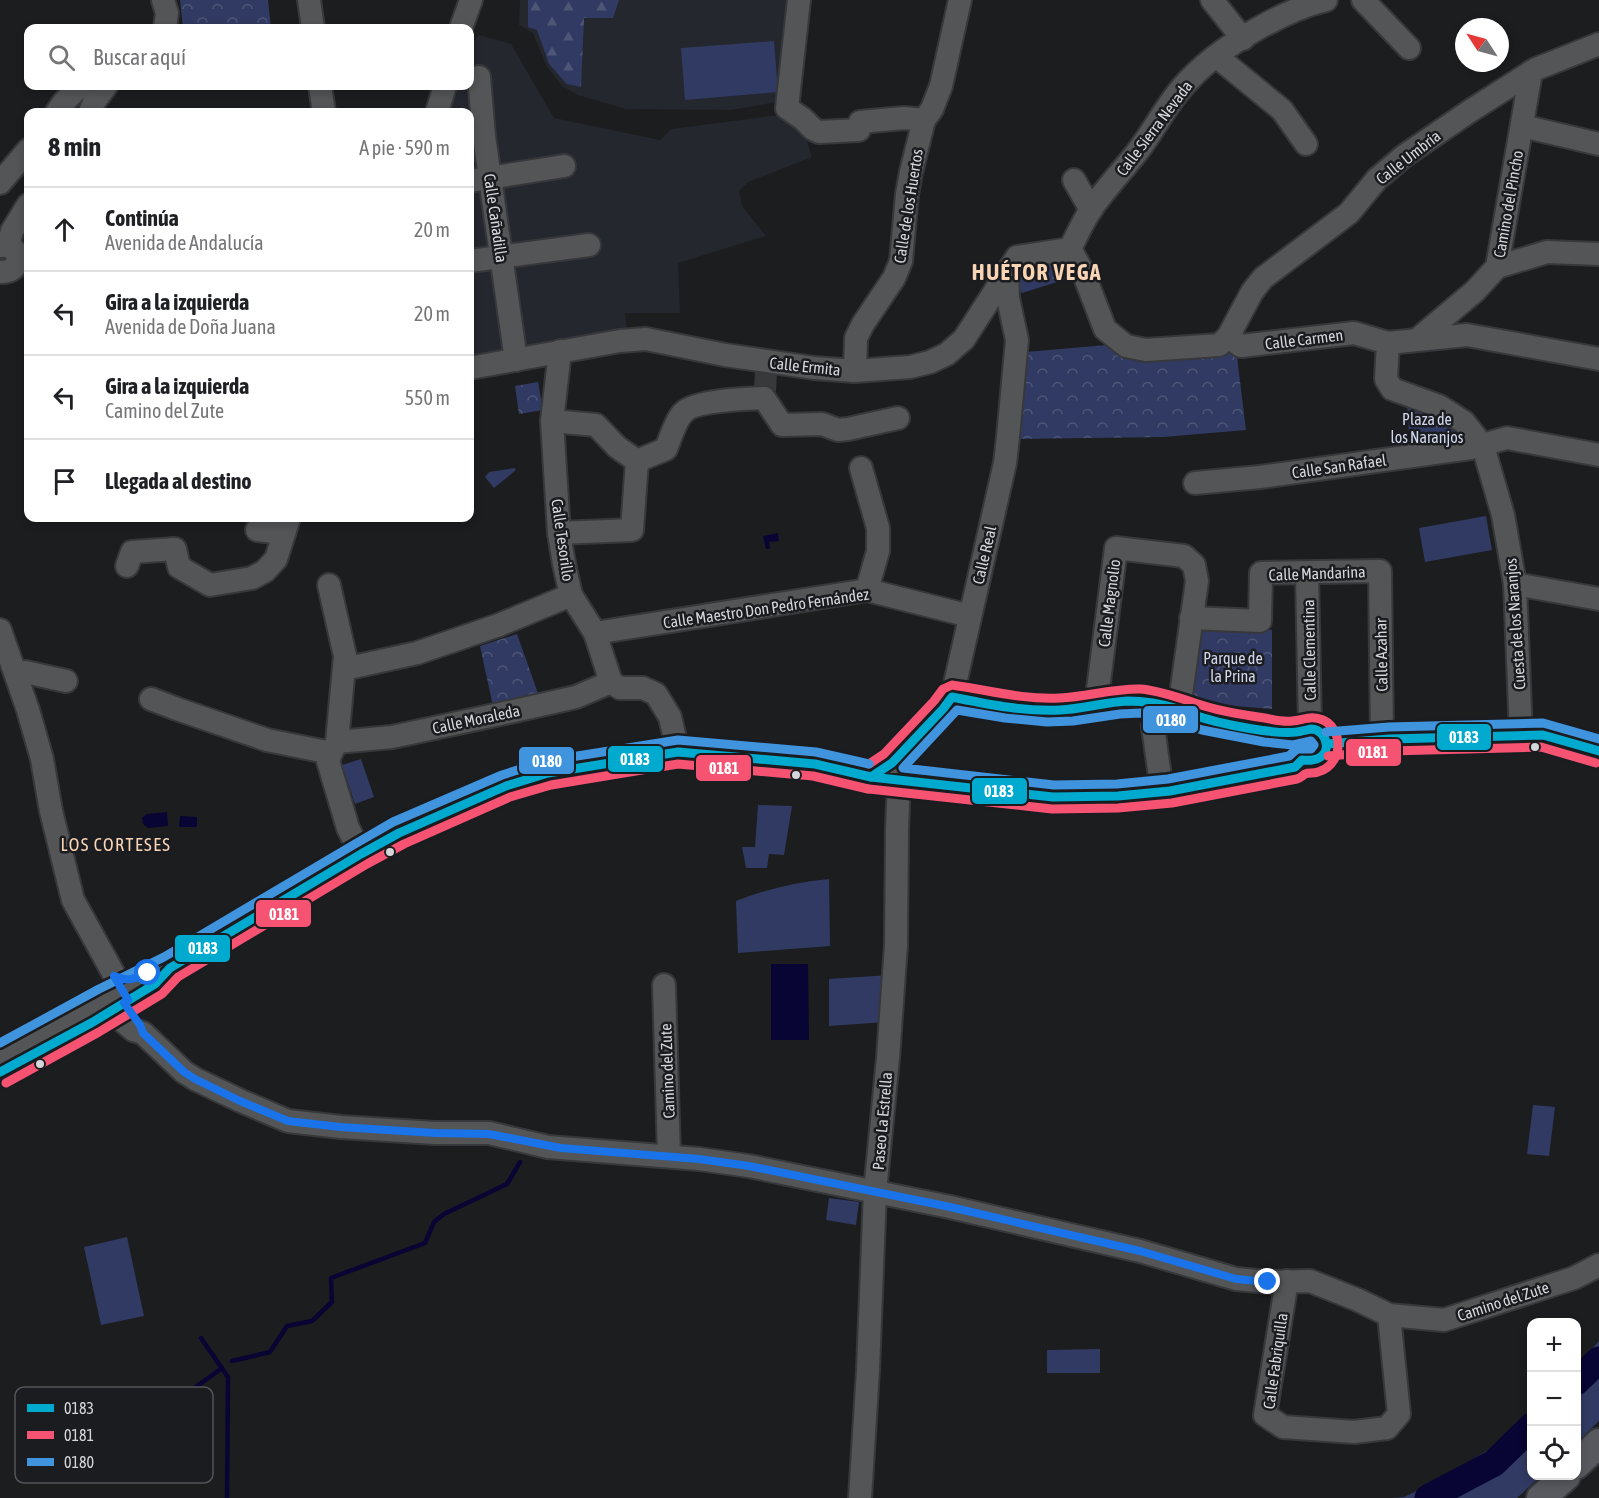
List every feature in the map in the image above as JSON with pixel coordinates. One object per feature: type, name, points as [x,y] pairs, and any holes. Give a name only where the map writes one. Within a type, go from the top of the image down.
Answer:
[{"type":"main road","points":[[1581,1460],[1599,1443]]},
{"type":"main road","points":[[1541,1498],[1561,1480]]},
{"type":"street","points":[[163,0],[167,13],[166,24]]},
{"type":"street","points":[[309,0],[312,24]]},
{"type":"street","points":[[462,24],[471,0]]},
{"type":"street","points":[[800,0],[787,108],[819,132],[859,130],[860,122],[904,118],[924,120]]},
{"type":"street","name":"Calle de los Huertos","points":[[855,371],[856,338],[894,278],[901,261],[909,183],[924,120],[932,109],[941,86],[960,0]]},
{"type":"street","points":[[1212,0],[1243,39]]},
{"type":"street","name":"Calle Sierra Nevada","points":[[1070,249],[1091,210],[1191,77],[1216,56],[1262,26],[1307,4],[1326,0]]},
{"type":"street","points":[[1363,0],[1409,48]]},
{"type":"street","name":"Calle Umbría","points":[[1228,337],[1252,291],[1263,278],[1349,213],[1377,179],[1404,156],[1531,72],[1599,44]]},
{"type":"street","points":[[1216,56],[1282,110],[1306,144]]},
{"type":"street","name":"Camino del Pincho","points":[[1418,339],[1476,291],[1497,267],[1531,72]]},
{"type":"street","name":"Calle Cañadilla","points":[[479,76],[484,136],[480,180],[501,257],[516,360]]},
{"type":"street","points":[[60,108],[76,90]]},
{"type":"street","points":[[92,108],[103,90]]},
{"type":"street","points":[[317,108],[320,90]]},
{"type":"street","points":[[438,108],[444,90]]},
{"type":"street","points":[[1522,126],[1599,144]]},
{"type":"street","points":[[0,183],[24,155]]},
{"type":"street","points":[[480,180],[564,166]]},
{"type":"street","points":[[1074,180],[1091,210]]},
{"type":"street","points":[[9,253],[24,215]]},
{"type":"street","points":[[474,260],[589,245]]},
{"type":"street","points":[[1070,249],[1083,272],[1105,329],[1126,346],[1146,351],[1219,345],[1228,337]]},
{"type":"street","name":"Calle Real","points":[[871,777],[892,763],[943,710],[952,697],[1005,464],[1017,340],[1000,298],[1007,272],[1017,256],[1070,249]]},
{"type":"street","points":[[1497,267],[1547,252],[1599,254]]},
{"type":"street","name":"Calle Ermita","points":[[474,367],[620,341],[646,339],[766,381],[910,367],[930,362],[947,354],[964,339],[1000,298]]},
{"type":"street","name":"Calle Carmen","points":[[1228,337],[1241,346],[1354,333],[1388,343],[1467,335],[1599,359]]},
{"type":"street","name":"Cuesta de los Naranjos","points":[[1388,343],[1386,379],[1392,389],[1439,406],[1464,422],[1483,446],[1492,472],[1503,514],[1515,584],[1521,735]]},
{"type":"street","name":"Calle Tesorillo","points":[[560,351],[552,421],[559,533],[572,595],[595,633],[611,682]]},
{"type":"street","points":[[637,461],[666,448],[681,414],[689,408],[718,402],[766,381],[782,425],[822,424],[838,430],[898,418]]},
{"type":"street","points":[[552,421],[596,425],[617,447],[637,461]]},
{"type":"street","name":"Calle San Rafael","points":[[1195,483],[1260,477],[1483,446],[1507,438],[1598,450]]},
{"type":"street","points":[[559,533],[632,530],[637,461]]},
{"type":"street","points":[[861,468],[878,528],[878,551],[867,590]]},
{"type":"street","points":[[127,566],[132,552],[175,549],[178,567],[210,585],[252,578],[265,571],[276,559],[286,525],[257,530]]},
{"type":"street","name":"Calle Magnolio","points":[[1096,705],[1116,548],[1184,556],[1194,565],[1197,581],[1191,618],[1186,712]]},
{"type":"street","name":"Calle Mandarina","points":[[1191,618],[1260,621],[1261,573],[1380,571]]},
{"type":"street","name":"Calle Azahar","points":[[1380,571],[1382,739]]},
{"type":"street","name":"Calle Clementina","points":[[1304,731],[1307,573]]},
{"type":"street","points":[[1515,584],[1599,598]]},
{"type":"street","points":[[329,585],[345,656],[334,748],[328,761],[348,828],[361,854]]},
{"type":"street","name":"Calle Maestro Don Pedro Fernández","points":[[595,633],[867,590],[970,616]]},
{"type":"street","points":[[344,669],[417,653],[499,625],[572,595]]},
{"type":"street","name":"Camino del Zute","points":[[0,630],[9,664],[42,759],[51,811],[73,900],[120,996],[143,1033],[184,1072],[240,1101],[288,1121],[340,1127],[489,1134],[548,1146],[669,1156],[749,1166],[950,1207],[1140,1251],[1236,1279],[1310,1281],[1389,1315],[1444,1320],[1574,1278],[1599,1265]]},
{"type":"street","points":[[9,664],[25,672],[66,681]]},
{"type":"street","points":[[611,682],[620,688],[643,688],[656,694],[670,717],[678,752]]},
{"type":"street","name":"Calle Moraleda","points":[[151,699],[267,740],[334,748],[576,697],[611,682]]},
{"type":"street","points":[[952,697],[1023,708],[1061,710],[1113,703],[1147,702],[1281,733],[1304,731],[1318,730],[1324,735],[1327,744],[1326,751],[1316,761],[1302,760],[1295,753],[1293,743],[1304,731]]},
{"type":"street","points":[[1162,791],[1153,727],[1161,720],[1187,721],[1186,712]]},
{"type":"street","points":[[1327,744],[1382,739],[1543,735],[1599,751]]},
{"type":"street","points":[[0,1057],[105,1000],[155,984],[171,968],[399,833],[506,786],[548,773],[678,752],[815,764],[871,777],[1053,796],[1118,796],[1162,791],[1295,767],[1302,760]]},
{"type":"street","name":"Paseo La Estrella","points":[[860,1498],[875,1192],[896,945],[899,780]]},
{"type":"street","name":"Camino del Zute","points":[[664,985],[669,1156]]},
{"type":"street","points":[[0,1072],[50,1046],[58,1034],[120,996]]},
{"type":"street","name":"Calle Fabriquilla","points":[[1287,1281],[1265,1415],[1283,1427],[1354,1432],[1387,1428],[1399,1414],[1389,1315]]},
{"type":"shaded area","points":[[520,0],[794,0],[782,101],[731,110],[626,109],[578,95],[562,86],[546,65],[533,33],[519,25]]},
{"type":"shaded area","points":[[479,35],[511,44],[554,118],[660,140],[671,129],[787,114],[801,122],[812,157],[748,182],[739,191],[742,206],[766,236],[678,263],[680,313],[625,313],[627,332],[474,364],[474,108],[446,108],[451,90],[474,90],[474,41]]},
{"type":"shaded area","points":[[778,533],[779,541],[769,542],[770,549],[766,549],[763,536]]},
{"type":"shaded area","points":[[167,812],[168,826],[148,828],[143,824],[142,818],[147,814]]},
{"type":"shaded area","points":[[180,816],[197,817],[197,827],[179,827]]},
{"type":"shaded area","points":[[771,964],[808,964],[809,1040],[771,1040]]},
{"type":"green space","points":[[180,0],[268,0],[271,24],[183,24]]},
{"type":"green space","points":[[528,0],[619,0],[613,18],[584,18],[581,87],[567,84],[549,64],[537,30],[528,27]]},
{"type":"green space","points":[[774,41],[778,92],[685,100],[681,48]]},
{"type":"green space","points":[[1065,260],[1079,275],[1022,293],[1018,279],[1024,268],[1037,263]]},
{"type":"green space","points":[[1107,345],[1236,349],[1246,430],[1163,437],[1016,439],[1026,352]]},
{"type":"green space","points":[[538,382],[543,410],[519,414],[515,386]]},
{"type":"green space","name":"Plaza de los Naranjos","points":[[1407,405],[1421,407],[1455,425],[1465,441],[1410,448]]},
{"type":"green space","points":[[514,468],[516,470],[494,488],[485,477],[489,472]]},
{"type":"green space","points":[[1486,516],[1492,550],[1425,562],[1419,528]]},
{"type":"green space","name":"Parque de la Prina","points":[[1199,627],[1272,630],[1272,709],[1198,703],[1191,691]]},
{"type":"green space","points":[[517,634],[540,699],[494,711],[480,646]]},
{"type":"green space","points":[[361,759],[374,797],[355,804],[342,765]]},
{"type":"green space","points":[[758,805],[792,806],[784,855],[769,854],[767,868],[746,868],[742,847],[755,847]]},
{"type":"green space","points":[[829,879],[830,946],[738,953],[736,901],[782,887]]},
{"type":"green space","points":[[890,975],[886,1022],[829,1026],[829,979]]},
{"type":"green space","points":[[1533,1105],[1555,1107],[1549,1156],[1527,1154]]},
{"type":"green space","points":[[829,1198],[859,1202],[856,1225],[826,1220]]},
{"type":"green space","points":[[127,1237],[144,1316],[101,1325],[84,1247]]},
{"type":"green space","points":[[1599,1341],[1599,1421],[1581,1438],[1581,1372],[1581,1361]]},
{"type":"green space","points":[[1100,1349],[1100,1373],[1047,1373],[1047,1350]]},
{"type":"green space","points":[[1527,1419],[1527,1480],[1537,1480],[1517,1498],[1392,1498],[1404,1497],[1429,1485],[1505,1440]]},
{"type":"waterway","points":[[232,1361],[270,1352],[287,1326],[312,1321],[332,1302],[331,1278],[425,1243],[434,1222],[444,1214],[507,1184],[520,1162]]},
{"type":"waterway","points":[[201,1338],[228,1377],[227,1498]]},
{"type":"waterway","points":[[1581,1377],[1599,1360]]},
{"type":"waterway","points":[[196,1387],[222,1368]]},
{"type":"waterway","points":[[1428,1498],[1494,1463],[1527,1431]]},
{"type":"tunnel","points":[[765,391],[766,371]]},
{"type":"transit line","name":"0181","points":[[869,764],[884,754],[943,689],[952,685],[1046,698],[1121,690],[1148,690],[1223,711],[1275,720],[1319,719],[1326,721],[1332,727],[1338,743],[1335,759],[1328,767],[1318,772],[1307,773],[1297,779],[1172,803],[1118,808],[1052,809],[869,789]]},
{"type":"transit line","name":"0183","points":[[952,697],[1033,710],[1069,709],[1128,701],[1147,702],[1172,707],[1217,722],[1248,728],[1279,732],[1317,730],[1322,734],[1326,746],[1321,757],[1302,760],[1295,767],[1170,791],[1118,796],[1053,797],[871,777],[892,763],[952,697]]},
{"type":"transit line","name":"0180","points":[[957,710],[1047,722],[1141,713],[1202,730],[1264,742],[1293,745],[1311,741],[1314,745],[1311,749],[1297,749],[1289,756],[1168,779],[1117,784],[1054,785],[903,768],[957,710]]},
{"type":"transit line","name":"0180","points":[[1326,732],[1389,727],[1543,723],[1599,739]]},
{"type":"transit line","name":"0183","points":[[1327,744],[1389,739],[1543,735],[1599,751]]},
{"type":"transit line","name":"0180","points":[[0,1043],[99,989],[164,957],[393,822],[502,775],[546,761],[678,740],[816,752],[869,764]]},
{"type":"transit line","name":"0181","points":[[1328,756],[1390,751],[1541,747],[1596,763]]},
{"type":"transit line","name":"0183","points":[[0,1072],[93,1022],[155,984],[170,968],[361,854],[399,833],[506,786],[548,773],[678,752],[815,764],[871,777]]},
{"type":"transit line","name":"0181","points":[[6,1083],[162,994],[178,977],[367,864],[404,844],[510,797],[551,785],[678,764],[813,776],[868,789]]},
{"type":"district","name":"HUÉTOR VEGA","points":[[1037,272]]},
{"type":"district","name":"LOS CORTESES","points":[[116,844]]},
{"type":"route","points":[[148,973],[135,979],[125,980],[114,976],[128,1000],[124,1003],[143,1033],[184,1072],[195,1079],[288,1121],[340,1127],[489,1134],[561,1148],[699,1159],[749,1166],[950,1207],[1140,1251],[1236,1279],[1268,1282]]}]
